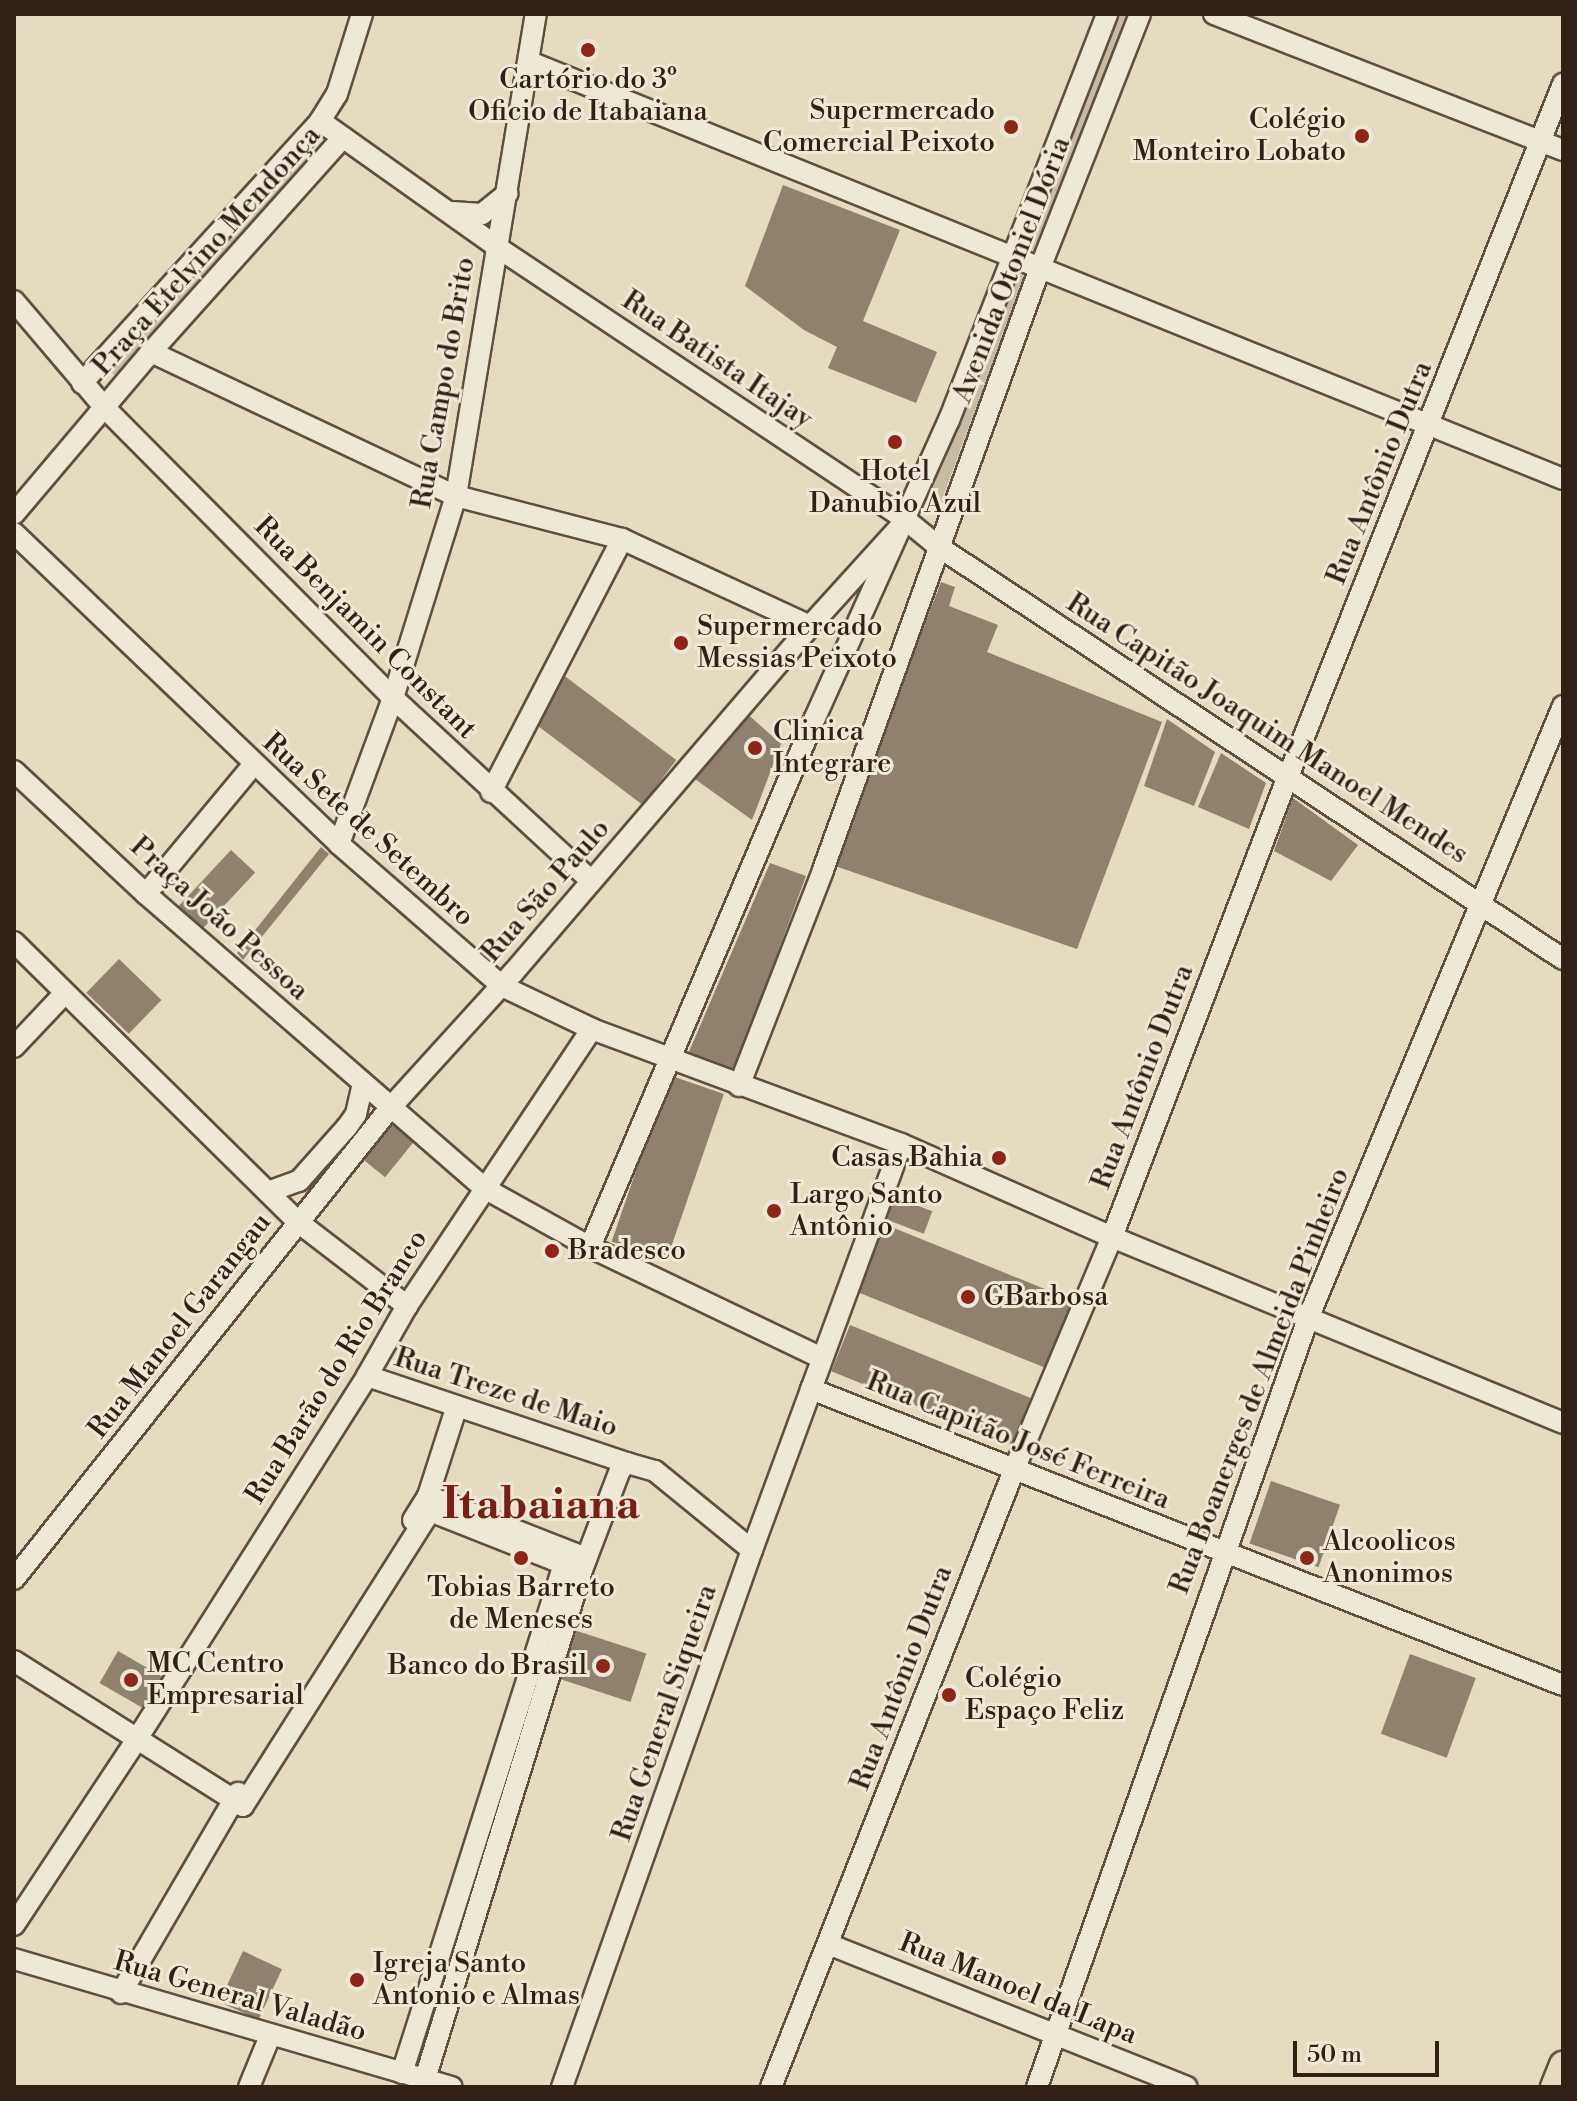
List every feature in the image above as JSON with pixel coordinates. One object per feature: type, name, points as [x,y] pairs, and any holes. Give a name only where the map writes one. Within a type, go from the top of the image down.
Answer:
[{"type":"main road","points":[[1554,2087],[1563,2065]]},
{"type":"street","name":"Praça Etelvino Mendonça","points":[[82,383],[320,121],[337,94],[362,14]]},
{"type":"street","name":"Rua Campo do Brito","points":[[339,844],[393,698],[456,496],[536,14]]},
{"type":"street","name":"Avenida Otoniel Dória","points":[[590,1247],[814,720],[949,420],[1107,14]]},
{"type":"street","name":"Avenida Otoniel Dória","points":[[739,1086],[823,870],[1040,268],[1140,14]]},
{"type":"street","points":[[1214,14],[1563,150]]},
{"type":"street","points":[[530,62],[1431,423],[1563,479]]},
{"type":"street","name":"Rua Antônio Dutra","points":[[771,2087],[1014,1470],[1112,1237],[1288,777],[1563,84]]},
{"type":"street","points":[[320,121],[343,137]]},
{"type":"street","name":"Praça Etelvino Mendonça","points":[[18,313],[105,408],[343,137],[497,247]]},
{"type":"street","points":[[448,211],[482,214],[508,193]]},
{"type":"street","name":"Rua Batista Itajay","points":[[497,247],[906,520],[939,547]]},
{"type":"street","points":[[151,352],[456,496],[622,539],[810,626]]},
{"type":"street","points":[[14,514],[105,408]]},
{"type":"street","name":"Rua Benjamin Constant","points":[[105,408],[393,698],[491,792],[591,881]]},
{"type":"street","name":"Rua São Paulo","points":[[390,1108],[502,986],[810,626],[906,520]]},
{"type":"street","name":"Rua Sete de Setembro","points":[[14,533],[339,844],[502,986],[592,1029],[739,1086]]},
{"type":"street","points":[[491,792],[622,539]]},
{"type":"street","name":"Rua Capitão Joaquim Manoel Mendes","points":[[939,547],[1563,959]]},
{"type":"street","name":"Rua Boanerges de Almeida Pinheiro","points":[[1037,2087],[1309,1316],[1563,706]]},
{"type":"street","points":[[146,894],[254,764]]},
{"type":"street","name":"Praça João Pessoa","points":[[14,771],[146,894],[484,1188],[590,1247],[822,1358]]},
{"type":"street","points":[[14,942],[298,1222],[407,1306]]},
{"type":"street","points":[[14,1047],[65,993]]},
{"type":"street","name":"Rua Barão do Rio Branco","points":[[14,1925],[137,1739],[367,1376],[407,1306],[592,1029]]},
{"type":"street","points":[[268,1192],[299,1181],[347,1127],[356,1114],[363,1084]]},
{"type":"street","points":[[739,1086],[901,1144],[1112,1237],[1563,1423]]},
{"type":"street","name":"Rua Manoel Garangau","points":[[14,1579],[390,1108]]},
{"type":"street","points":[[822,1358],[901,1144]]},
{"type":"street","name":"Rua General Siqueira","points":[[562,2087],[822,1358]]},
{"type":"street","name":"Rua Treze de Maio","points":[[367,1376],[456,1409],[524,1426],[623,1466],[638,1463],[669,1480],[752,1550]]},
{"type":"street","name":"Rua Capitão José Ferreira","points":[[811,1389],[1563,1685]]},
{"type":"street","points":[[121,1993],[429,1504],[456,1409]]},
{"type":"street","points":[[402,2073],[497,1773],[577,1564],[623,1466]]},
{"type":"street","points":[[429,1504],[577,1564]]},
{"type":"street","points":[[425,2079],[468,1933],[519,1781],[577,1564]]},
{"type":"street","points":[[14,1661],[239,1803]]},
{"type":"street","points":[[497,1773],[519,1781]]},
{"type":"street","points":[[447,1926],[468,1933]]},
{"type":"street","name":"Rua Manoel da Lapa","points":[[828,1944],[1187,2087]]},
{"type":"street","name":"Rua General Valadão","points":[[14,1959],[121,1993],[452,2087]]},
{"type":"street","points":[[249,2087],[270,2036]]},
{"type":"shaded area","points":[[1120,14],[1129,14],[1035,251],[1025,246]]},
{"type":"shaded area","points":[[304,150],[312,154],[115,376],[108,368]]},
{"type":"shaded area","points":[[1016,273],[1025,276],[939,507],[926,501]]},
{"type":"building","points":[[783,185],[900,230],[863,321],[937,352],[916,403],[828,368],[837,347],[804,330],[745,286]]},
{"type":"building","points":[[941,582],[955,587],[949,606],[998,625],[987,652],[1162,722],[1077,949],[832,865]]},
{"type":"building","points":[[562,674],[676,760],[643,805],[528,719]]},
{"type":"building","points":[[744,711],[781,744],[752,820],[688,774]]},
{"type":"building","points":[[1167,719],[1215,752],[1194,806],[1144,786]]},
{"type":"building","points":[[1221,753],[1266,783],[1249,829],[1198,807]]},
{"type":"building","points":[[1293,798],[1358,845],[1331,881],[1274,851]]},
{"type":"building","points":[[321,847],[329,854],[243,960],[237,953]]},
{"type":"building","points":[[231,850],[255,873],[202,930],[178,907]]},
{"type":"building","points":[[770,863],[806,876],[734,1071],[688,1054]]},
{"type":"building","points":[[119,959],[161,1000],[129,1034],[86,993]]},
{"type":"building","points":[[669,1075],[724,1094],[667,1260],[612,1241]]},
{"type":"building","points":[[389,1120],[415,1141],[385,1177],[359,1157]]},
{"type":"building","points":[[895,1197],[932,1211],[924,1234],[886,1219]]},
{"type":"building","name":"GBarbosa","points":[[884,1224],[1075,1301],[1048,1369],[857,1292]]},
{"type":"building","points":[[850,1325],[1031,1398],[1012,1444],[831,1371]]},
{"type":"building","points":[[1271,1481],[1340,1505],[1319,1567],[1250,1543]]},
{"type":"building","name":"Banco do Brasil","points":[[574,1630],[646,1653],[631,1702],[558,1679]]},
{"type":"building","name":"MC Centro Empresarial","points":[[118,1651],[164,1678],[145,1710],[100,1683]]},
{"type":"building","points":[[1410,1654],[1476,1678],[1447,1758],[1381,1734]]},
{"type":"building","points":[[243,1951],[282,1969],[258,2020],[219,2002]]},
{"type":"place","name":"Cartório do 3º Oficio de Itabaiana","points":[[588,50]]},
{"type":"place","name":"Supermercado Comercial Peixoto","points":[[1011,127]]},
{"type":"place","name":"Colégio Monteiro Lobato","points":[[1362,136]]},
{"type":"place","name":"Hotel Danubio Azul","points":[[895,442]]},
{"type":"place","name":"Supermercado Messias Peixoto","points":[[681,643]]},
{"type":"place","name":"Clinica Integrare","points":[[755,748]]},
{"type":"place","name":"Casas Bahia","points":[[999,1158]]},
{"type":"place","name":"Largo Santo Antônio","points":[[774,1211]]},
{"type":"place","name":"Bradesco","points":[[552,1251]]},
{"type":"place","name":"GBarbosa","points":[[968,1297]]},
{"type":"place","name":"Tobias Barreto de Meneses","points":[[521,1558]]},
{"type":"place","name":"Alcoolicos Anonimos","points":[[1307,1558]]},
{"type":"place","name":"Banco do Brasil","points":[[603,1666]]},
{"type":"place","name":"MC Centro Empresarial","points":[[131,1680]]},
{"type":"place","name":"Colégio Espaço Feliz","points":[[949,1695]]},
{"type":"place","name":"Igreja Santo Antonio e Almas","points":[[357,1980]]},
{"type":"district","name":"Itabaiana","points":[[541,1505]]}]
